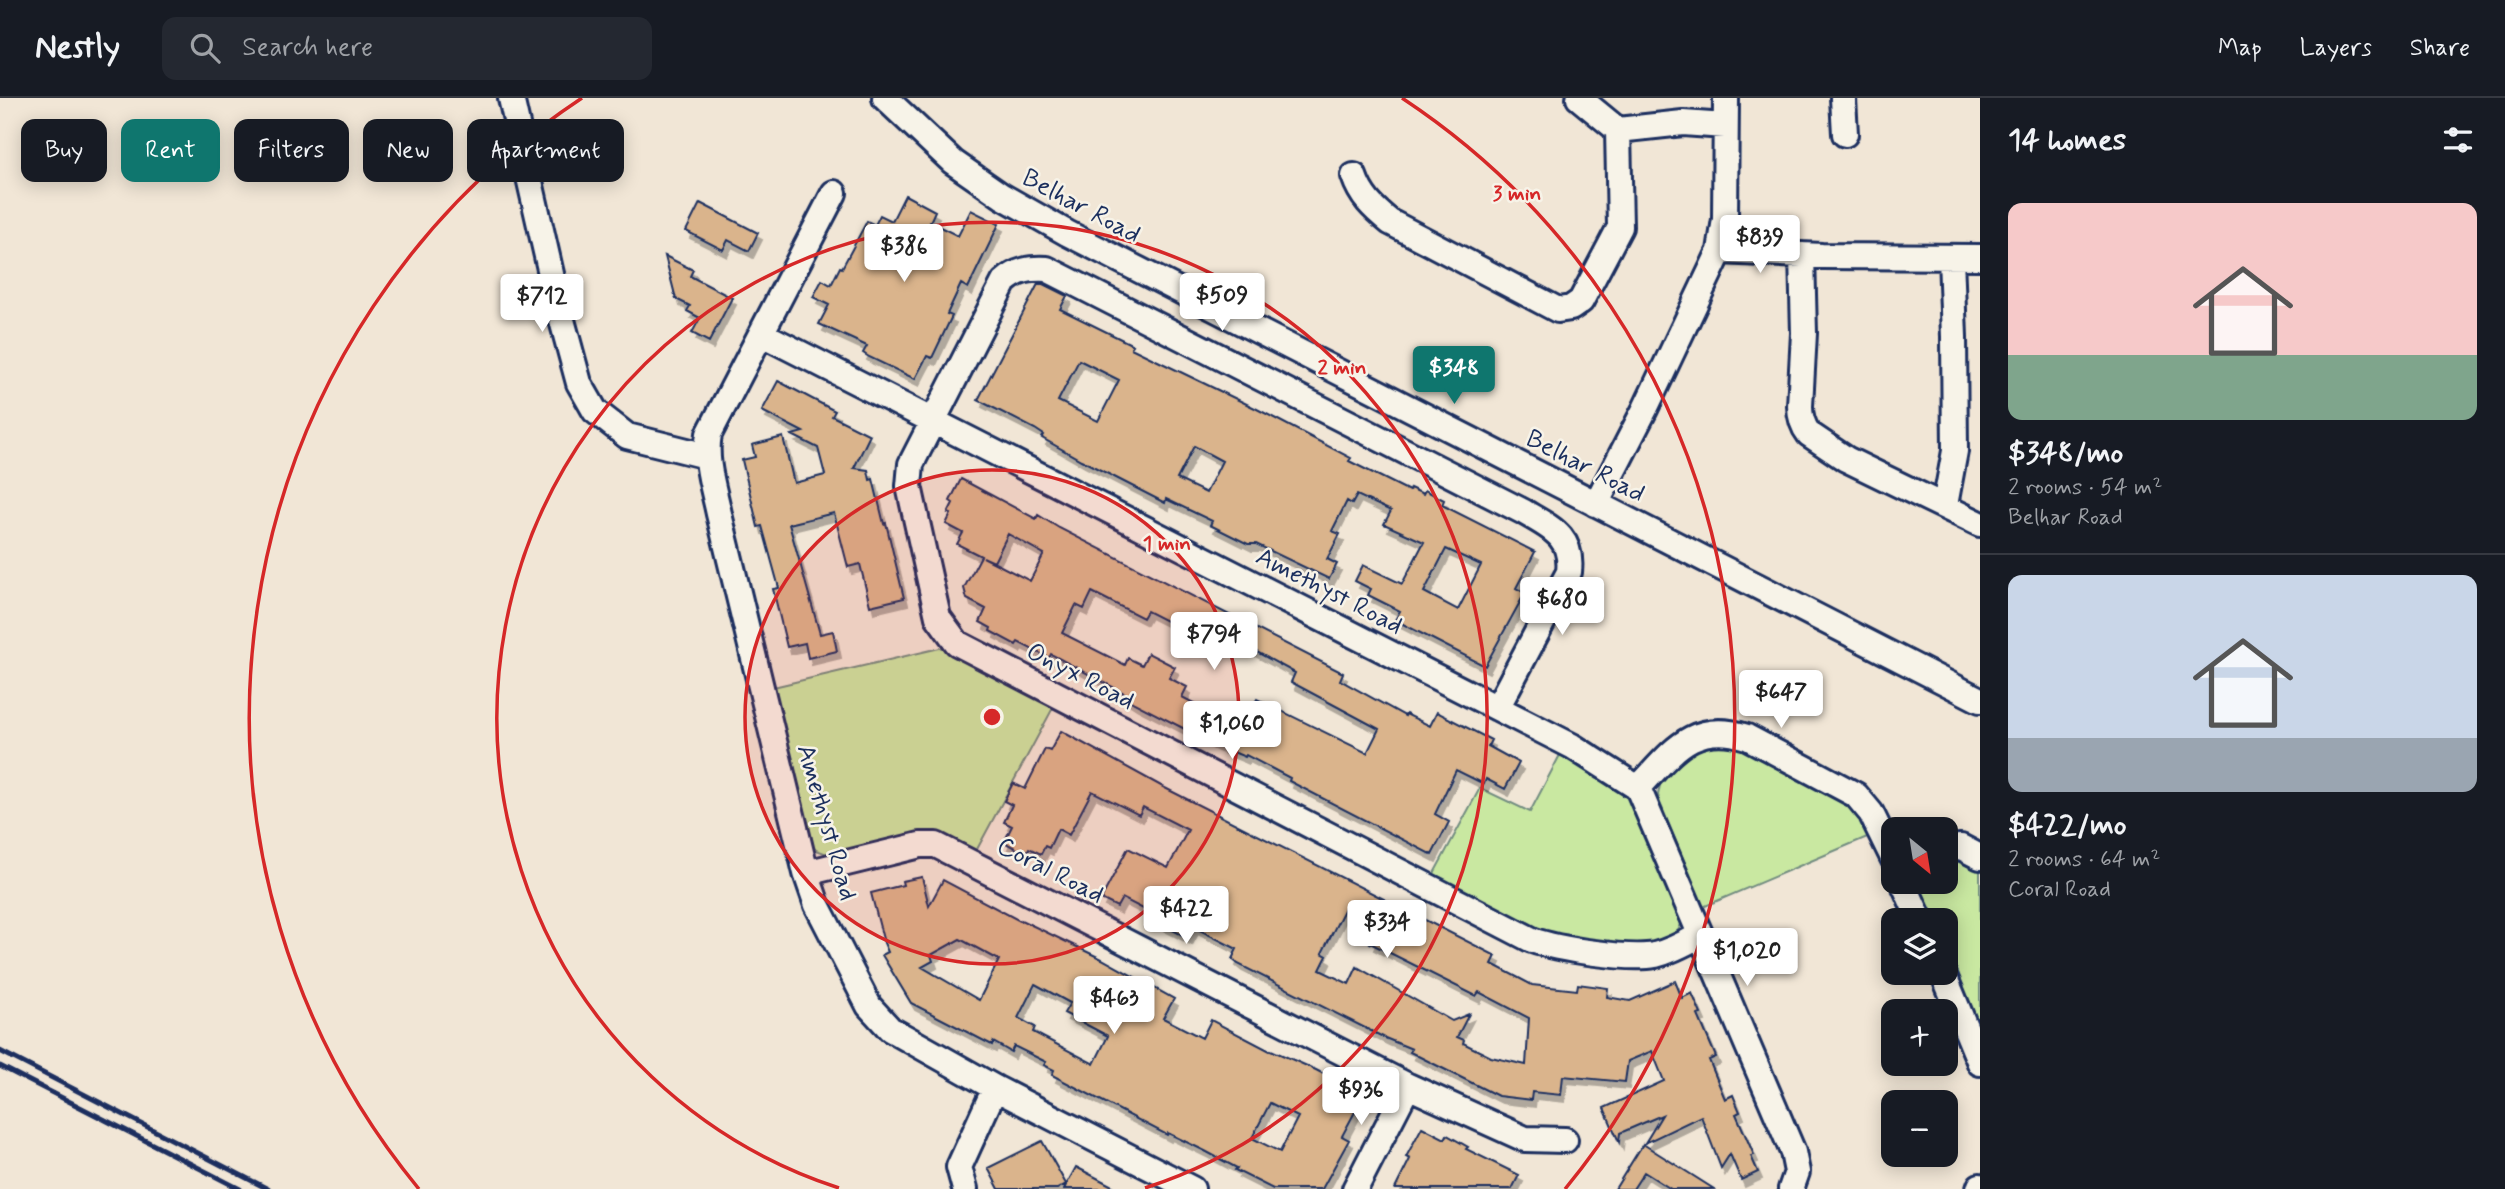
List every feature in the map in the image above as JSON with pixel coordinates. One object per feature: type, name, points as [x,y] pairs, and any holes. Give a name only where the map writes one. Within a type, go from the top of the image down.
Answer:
[{"type":"street","points":[[511,98],[559,309],[579,383],[595,411],[627,436],[707,456]]},
{"type":"street","name":"Belhar Road","points":[[884,98],[953,162],[1002,196],[1067,233],[1980,700]]},
{"type":"street","name":"Belhar Road","points":[[901,98],[916,128]]},
{"type":"street","points":[[1579,98],[1618,130],[1684,123],[1725,126]]},
{"type":"street","points":[[1597,504],[1720,251],[1725,219],[1726,98]]},
{"type":"street","points":[[1843,98],[1845,134]]},
{"type":"street","points":[[1354,176],[1360,192],[1373,208],[1390,222],[1558,310],[1571,308],[1581,301],[1620,227],[1618,130]]},
{"type":"street","name":"Amethyst Road","points":[[834,193],[709,435],[707,456],[806,873],[825,922],[869,1006],[880,1019],[902,1037],[995,1088],[1192,1189]]},
{"type":"street","points":[[1720,251],[1802,255],[1980,257]]},
{"type":"street","points":[[1802,255],[1804,332],[1800,418],[1805,429],[1846,459],[1980,524]]},
{"type":"street","points":[[1945,505],[1955,451],[1951,257]]},
{"type":"street","name":"Onyx Road","points":[[1497,708],[1564,585],[1569,572],[1570,551],[1564,539],[1524,512],[1047,269],[1027,269],[1004,282],[911,464],[909,486],[938,617],[957,643],[1532,940],[1553,947],[1644,956],[1664,953],[1700,935]]},
{"type":"street","name":"Amethyst Road","points":[[762,334],[1572,746],[1638,788]]},
{"type":"street","points":[[1791,1189],[1797,1172],[1793,1152],[1638,788],[1675,749],[1695,736],[1714,731],[1731,732],[1746,737],[1856,795],[1871,813],[1881,833]]},
{"type":"street","name":"Coral Road","points":[[806,873],[920,845],[936,845],[1408,1086],[1525,1139],[1565,1140]]},
{"type":"street","points":[[1958,847],[1980,856]]},
{"type":"street","points":[[1948,985],[1978,1049]]},
{"type":"street","points":[[1355,1189],[1408,1086]]},
{"type":"street","points":[[965,1189],[959,1167],[995,1088]]},
{"type":"green space","points":[[944,647],[1054,706],[975,853],[830,855],[816,850],[811,845],[769,688]]},
{"type":"green space","points":[[1723,738],[1853,804],[1872,835],[1703,907],[1658,795],[1661,780],[1699,742]]},
{"type":"green space","points":[[1560,755],[1631,796],[1682,922],[1673,937],[1659,947],[1557,939],[1432,877],[1480,788],[1530,812]]},
{"type":"green space","points":[[1958,858],[1980,866],[1980,1020],[1967,1009],[1956,985],[1958,908],[1924,908],[1918,895],[1958,894]]},
{"type":"building","points":[[905,195],[935,211],[930,222],[958,236],[971,210],[999,224],[968,288],[961,284],[947,314],[952,316],[932,358],[927,356],[915,379],[863,353],[867,346],[819,324],[829,305],[813,297],[822,280],[831,285],[867,221],[875,225],[880,215],[892,221]]},
{"type":"building","points":[[700,203],[758,233],[749,251],[728,240],[723,250],[686,231]]},
{"type":"building","points":[[665,256],[693,270],[690,276],[732,298],[709,342],[692,333],[700,318],[687,311],[690,306],[676,299]]},
{"type":"building","points":[[1038,284],[1043,284],[1067,296],[1060,309],[1133,345],[1131,348],[1257,409],[1409,491],[1410,488],[1423,494],[1425,490],[1444,500],[1442,505],[1535,552],[1516,588],[1525,593],[1485,666],[1395,620],[1400,611],[1368,595],[1371,589],[1355,581],[1363,565],[1402,584],[1424,542],[1384,524],[1391,511],[1357,495],[1352,504],[1347,501],[1332,531],[1340,534],[1327,559],[1337,564],[1329,579],[1256,544],[1248,544],[1210,525],[1212,521],[1166,499],[1165,503],[1081,460],[1042,438],[1044,435],[1035,429],[978,400]],"holes":[[[1079,360],[1119,380],[1098,421],[1058,401]],[[1194,446],[1222,461],[1206,493],[1177,479]],[[1446,549],[1481,565],[1458,610],[1424,592]]]},
{"type":"building","points":[[778,381],[835,411],[832,416],[870,435],[854,468],[868,470],[870,480],[873,479],[904,598],[870,606],[860,564],[848,567],[834,513],[789,524],[820,634],[833,631],[837,651],[808,658],[805,643],[787,647],[773,589],[779,588],[762,526],[758,527],[742,460],[755,457],[752,445],[783,437],[794,483],[825,475],[818,448],[792,435],[803,432],[762,411]]},
{"type":"building","points":[[961,479],[1036,519],[1038,515],[1343,673],[1340,680],[1405,716],[1406,714],[1430,726],[1437,712],[1491,740],[1488,746],[1519,763],[1505,789],[1486,779],[1484,784],[1456,770],[1435,814],[1449,822],[1432,855],[1289,781],[1290,778],[1246,755],[1245,757],[1212,743],[1134,703],[1125,697],[1126,694],[1051,654],[1049,658],[990,631],[991,628],[980,622],[986,609],[967,599],[964,588],[981,556],[957,544],[963,533],[946,524],[953,503],[950,501]],"holes":[[[1008,534],[1044,554],[1030,581],[983,557],[994,562]],[[1092,592],[1143,618],[1147,611],[1182,629],[1186,621],[1244,649],[1246,646],[1295,673],[1291,682],[1379,729],[1367,753],[1257,699],[1250,713],[1232,704],[1224,719],[1182,697],[1187,687],[1169,678],[1175,667],[1148,653],[1142,665],[1128,658],[1125,665],[1062,633],[1076,605],[1084,609]]]},
{"type":"building","points":[[1061,731],[1163,787],[1496,956],[1492,964],[1532,985],[1577,990],[1578,984],[1608,988],[1607,997],[1630,1001],[1675,981],[1682,998],[1692,993],[1701,1014],[1698,1015],[1716,1057],[1709,1060],[1725,1099],[1733,1095],[1740,1112],[1736,1114],[1754,1155],[1751,1156],[1758,1172],[1741,1180],[1730,1154],[1721,1168],[1701,1116],[1645,1143],[1662,1115],[1620,1133],[1619,1142],[1604,1108],[1664,1081],[1652,1051],[1628,1061],[1625,1082],[1563,1076],[1561,1095],[1532,1092],[1531,1100],[1498,1096],[1410,1052],[1412,1049],[1238,964],[1232,959],[1237,949],[1194,927],[1188,938],[1159,923],[1161,918],[1122,898],[1117,907],[1101,899],[1128,848],[1168,868],[1188,830],[1143,807],[1139,815],[1092,791],[1069,835],[1058,829],[1049,848],[1045,846],[1041,854],[1029,848],[1026,854],[1004,842],[1012,826],[1004,822],[1012,805],[1004,801],[1013,783],[1025,789],[1045,749],[1050,751]],"holes":[[[1347,904],[1378,919],[1376,923],[1379,925],[1370,943],[1476,996],[1479,992],[1529,1018],[1526,1065],[1491,1057],[1463,1043],[1464,1040],[1457,1037],[1469,1014],[1452,1021],[1357,967],[1349,984],[1320,970],[1327,956],[1322,953]]]},
{"type":"building","points":[[922,877],[929,906],[943,880],[1020,921],[1102,959],[1174,999],[1163,1018],[1202,1038],[1211,1020],[1364,1095],[1342,1136],[1349,1140],[1322,1189],[1273,1189],[1205,1151],[1168,1133],[1167,1135],[1052,1075],[1054,1070],[1044,1065],[1046,1062],[1014,1046],[1011,1052],[993,1042],[992,1045],[911,1003],[882,955],[888,952],[871,893],[903,885],[902,881]],"holes":[[[960,939],[999,960],[979,1000],[922,967],[933,961],[931,955]],[[1035,984],[1070,1003],[1064,1013],[1108,1036],[1094,1064],[1033,1032],[1035,1027],[1018,1018]],[[1270,1103],[1298,1117],[1280,1152],[1252,1138]]]},
{"type":"building","points":[[1422,1127],[1445,1139],[1447,1135],[1468,1147],[1466,1149],[1519,1175],[1512,1189],[1395,1189],[1410,1159],[1406,1157]]},
{"type":"building","points":[[1042,1141],[1066,1184],[1057,1189],[999,1189],[988,1168]]},
{"type":"building","points":[[1643,1144],[1714,1189],[1671,1189],[1644,1172],[1633,1189],[1615,1189]]},
{"type":"building","points":[[1076,1167],[1118,1189],[1064,1189]]},
{"type":"railway","points":[[0,1051],[268,1189]]},
{"type":"railway","points":[[0,1066],[240,1189]]}]
